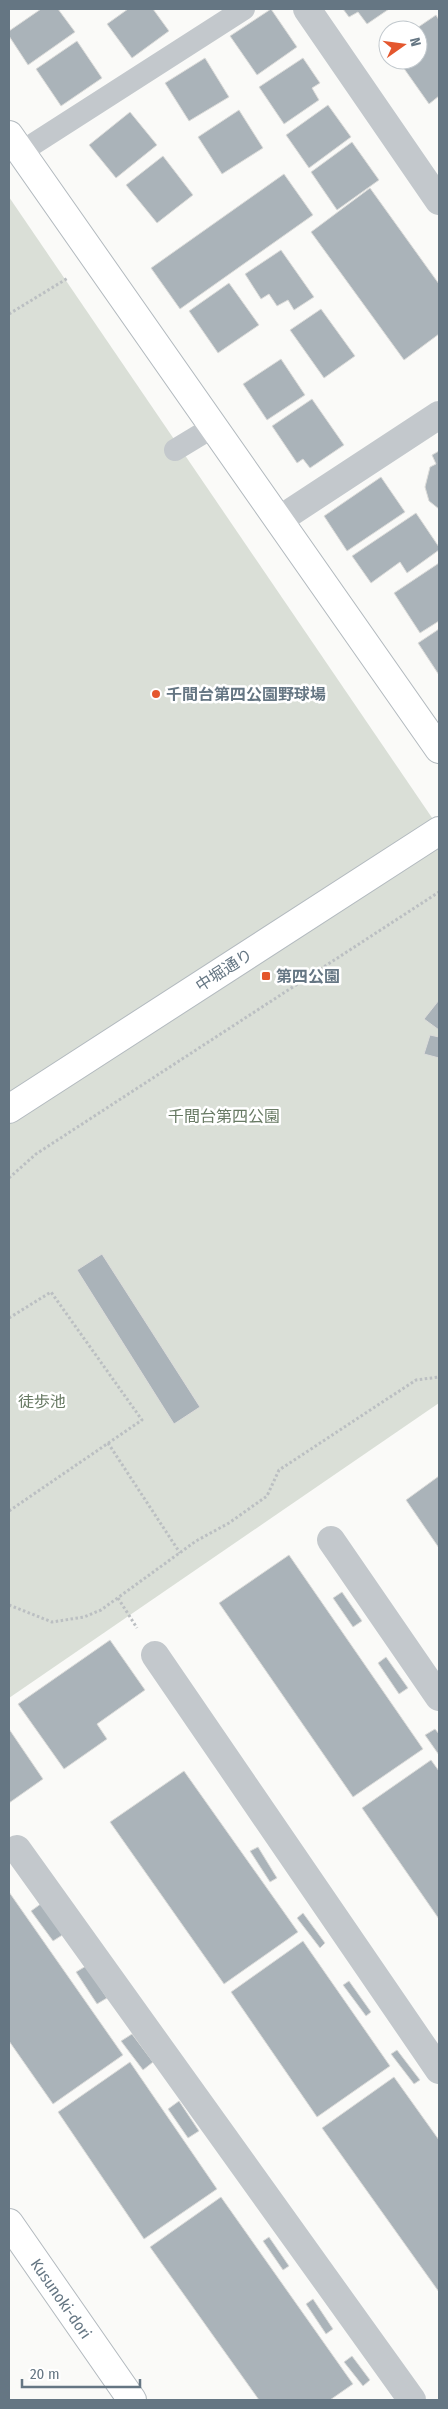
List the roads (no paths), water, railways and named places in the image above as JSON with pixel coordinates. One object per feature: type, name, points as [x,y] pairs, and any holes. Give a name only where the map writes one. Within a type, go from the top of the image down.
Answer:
[{"type":"street","points":[[307,9],[439,200]]},
{"type":"street","points":[[15,144],[439,749]]},
{"type":"street","points":[[279,520],[439,415]]},
{"type":"street","name":"中堀通り","points":[[9,1109],[439,831]]},
{"type":"street","points":[[331,1540],[439,1697]]},
{"type":"street","points":[[155,1655],[439,2070]]},
{"type":"street","points":[[17,1849],[412,2400]]},
{"type":"street","name":"Kusunoki-dori","points":[[9,2224],[132,2400]]},
{"type":"lane","points":[[15,144],[244,9]]},
{"type":"lane","points":[[175,450],[213,427]]},
{"type":"place","name":"千間台第四公園野球場","points":[[156,694]]},
{"type":"place","name":"第四公園","points":[[266,976]]},
{"type":"park label","name":"千間台第四公園","points":[[224,1116]]},
{"type":"park label","name":"徒歩池","points":[[42,1401]]}]
